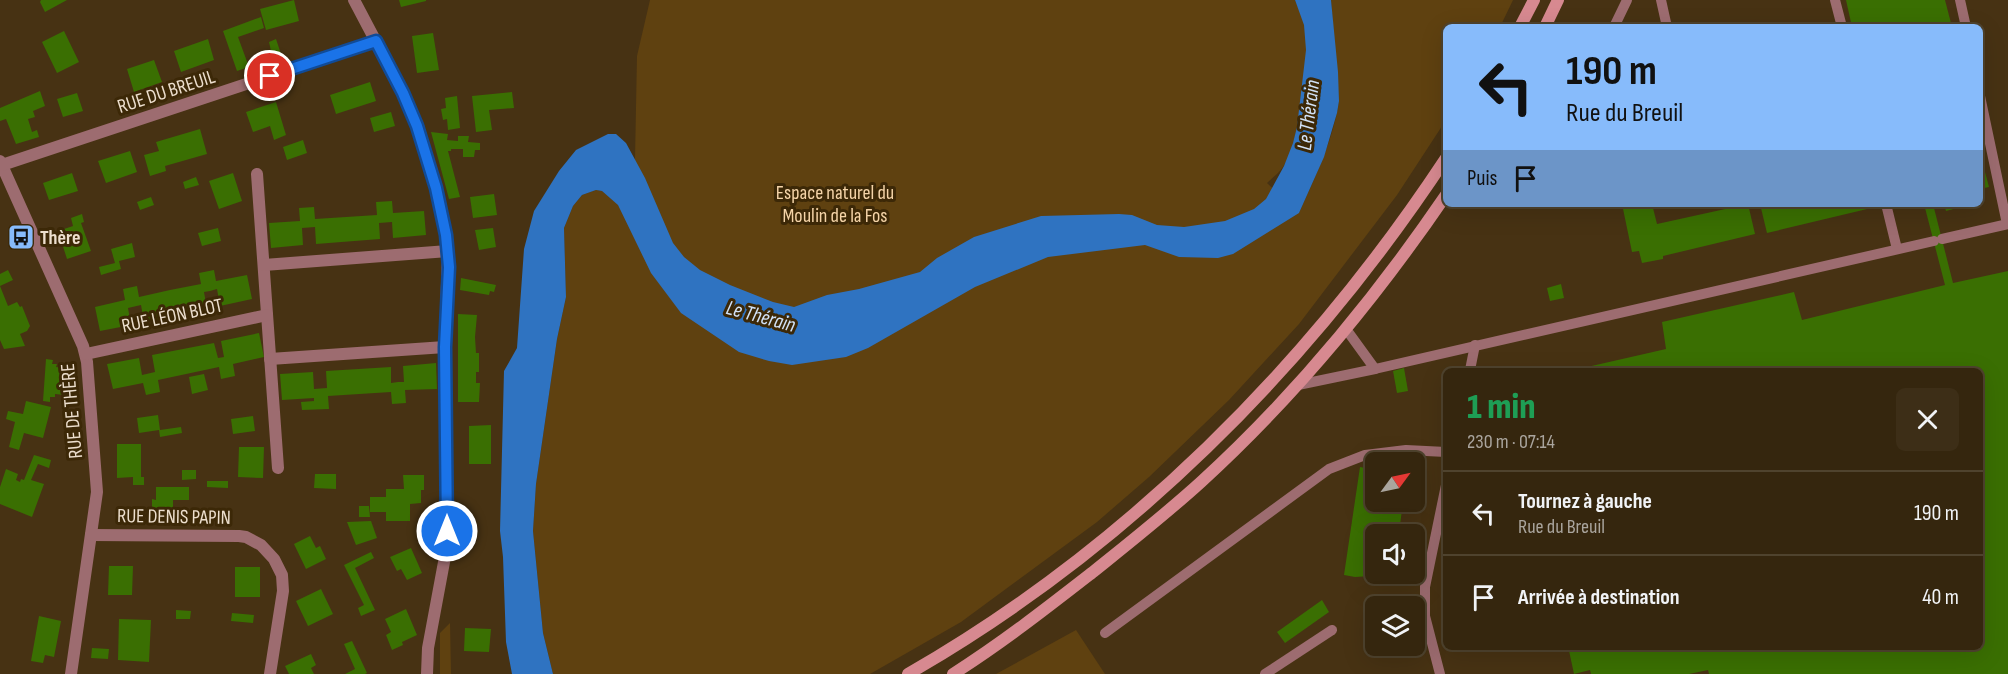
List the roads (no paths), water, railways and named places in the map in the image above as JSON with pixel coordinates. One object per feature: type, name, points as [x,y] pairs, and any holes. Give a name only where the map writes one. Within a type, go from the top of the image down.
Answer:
[{"type":"main road","points":[[1522,24],[1534,0]]},
{"type":"main road","points":[[1546,24],[1558,0]]},
{"type":"main road","points":[[908,674],[977,632],[1055,576],[1140,508],[1203,452],[1310,340],[1373,261],[1443,162]]},
{"type":"main road","points":[[953,674],[999,643],[1073,587],[1184,497],[1246,439],[1298,385],[1346,328],[1388,276],[1443,199]]},
{"type":"street","points":[[354,0],[403,93],[417,126],[440,203],[448,251],[445,347],[447,531],[445,561],[428,648],[427,674]]},
{"type":"street","name":"RUE DU BREUIL","points":[[2,169],[376,41]]},
{"type":"street","name":"RUE DE THÈRE","points":[[2,169],[86,354],[97,492],[71,674]]},
{"type":"street","points":[[257,174],[278,468]]},
{"type":"street","points":[[264,265],[448,251]]},
{"type":"street","name":"RUE LÉON BLOT","points":[[86,354],[267,315]]},
{"type":"street","points":[[270,359],[445,347]]},
{"type":"street","name":"RUE DENIS PAPIN","points":[[91,534],[239,536],[261,545],[278,566],[283,583],[270,674]]},
{"type":"lane","points":[[1615,24],[1627,0]]},
{"type":"lane","points":[[1661,0],[1666,24]]},
{"type":"lane","points":[[1835,0],[1841,24]]},
{"type":"lane","points":[[1960,0],[1965,24]]},
{"type":"lane","points":[[1298,385],[2007,224],[1983,110]]},
{"type":"lane","points":[[1887,207],[1897,249]]},
{"type":"lane","points":[[1346,328],[1375,369]]},
{"type":"lane","points":[[1470,368],[1475,345]]},
{"type":"lane","points":[[1105,633],[1329,469],[1365,455],[1406,450],[1443,452]]},
{"type":"lane","points":[[1440,674],[1425,616],[1425,587],[1443,500]]},
{"type":"lane","points":[[1265,674],[1332,630]]},
{"type":"water","name":"Le Thérain","points":[[1295,0],[1331,0],[1338,72],[1337,113],[1324,157],[1299,213],[1233,254],[1218,258],[1179,257],[1145,245],[1048,257],[975,287],[868,348],[846,357],[792,365],[739,352],[681,313],[651,273],[618,205],[602,191],[596,190],[582,195],[573,206],[564,228],[566,297],[557,339],[536,484],[533,531],[543,633],[553,674],[512,674],[506,642],[500,531],[504,371],[517,348],[524,249],[534,211],[559,171],[576,150],[608,134],[616,134],[626,143],[645,178],[673,243],[684,257],[700,270],[730,285],[773,302],[794,307],[827,295],[859,289],[920,272],[937,258],[974,237],[1041,216],[1132,215],[1157,225],[1184,227],[1225,221],[1254,209],[1266,199],[1284,166],[1293,143],[1306,50],[1304,25]]},
{"type":"place","name":"Thère","points":[[21,237]]},
{"type":"park label","name":"Espace naturel du Moulin de la Fos","points":[[835,204]]}]
